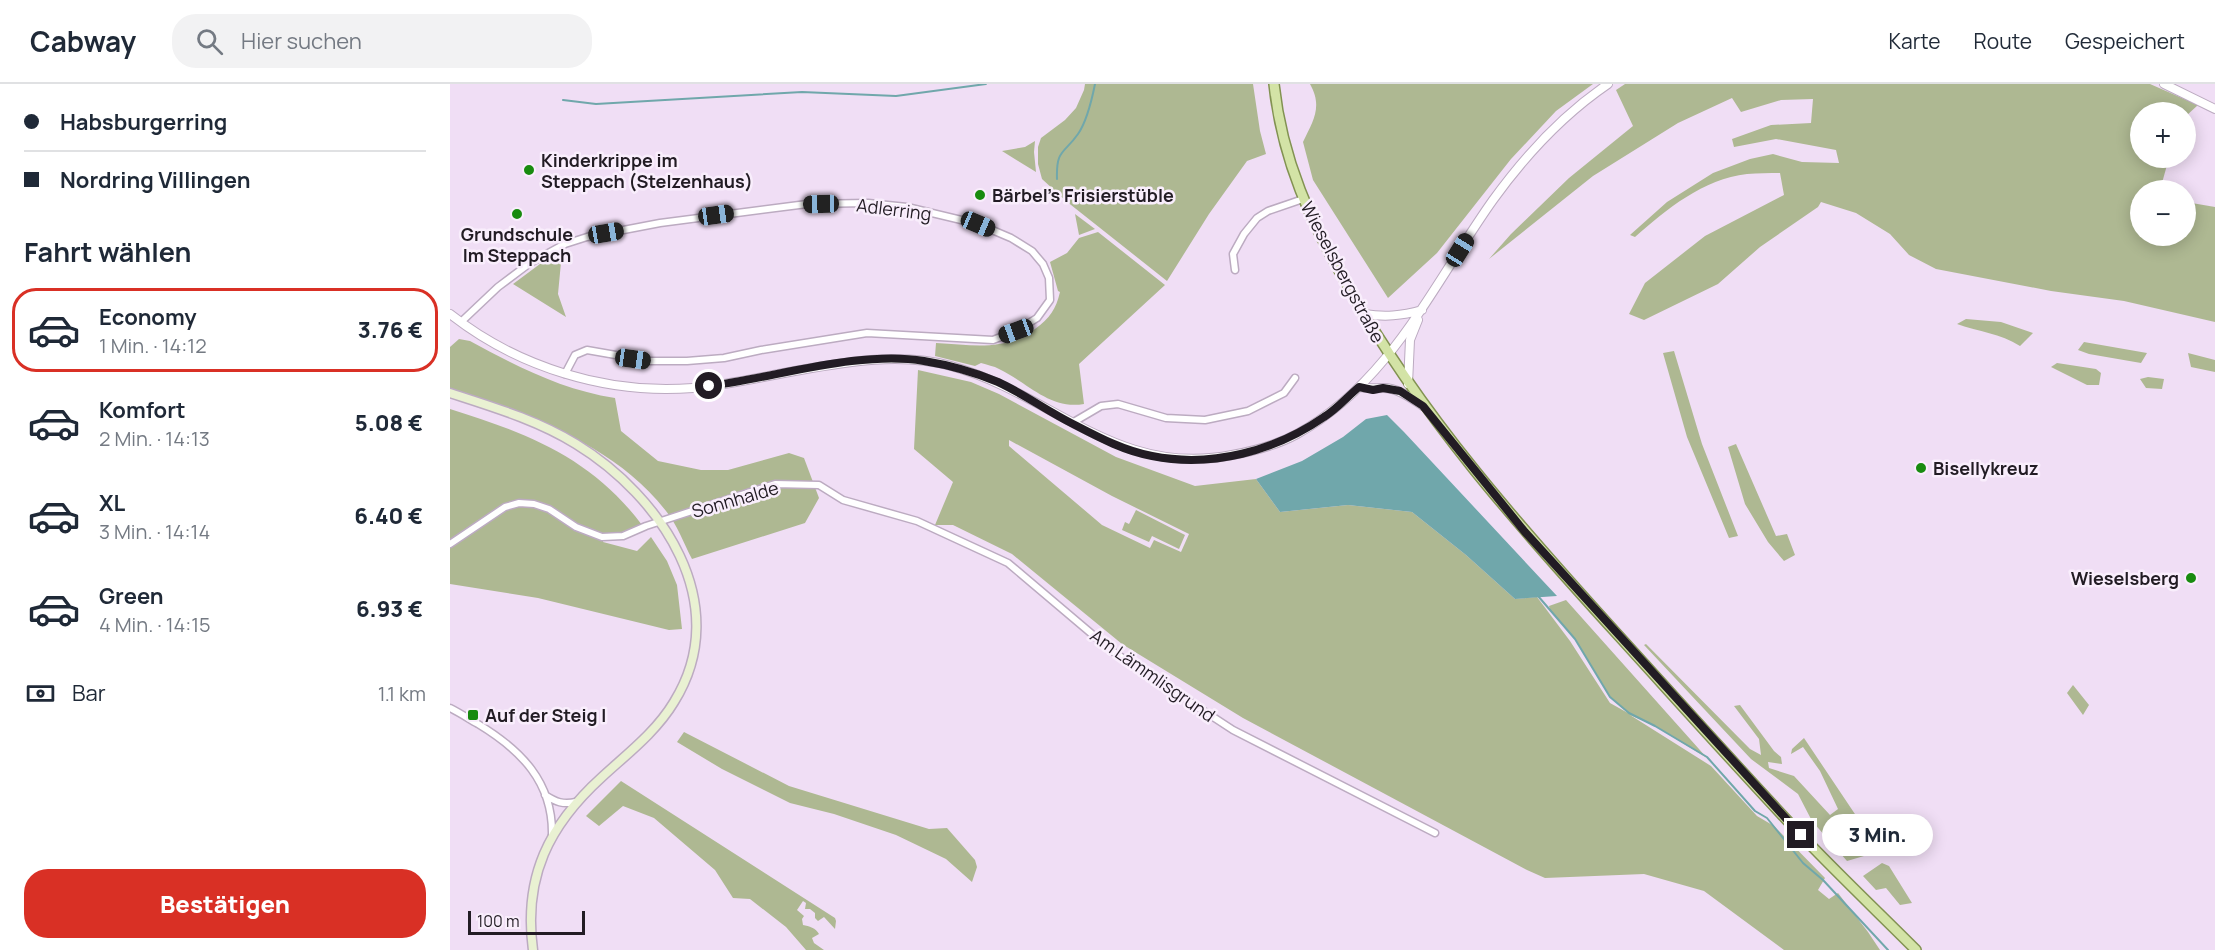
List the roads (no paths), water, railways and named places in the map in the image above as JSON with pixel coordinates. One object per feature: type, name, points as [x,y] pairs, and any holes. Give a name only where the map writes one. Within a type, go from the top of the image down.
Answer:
[{"type":"main road","name":"Wieselsbergstraße","points":[[1274,84],[1286,151],[1303,199],[1328,251],[1364,314],[1388,355],[1423,406],[1525,532],[1568,580],[1801,835],[1916,950]]},
{"type":"main road","points":[[450,393],[506,412],[554,432],[577,444],[609,467],[661,522],[677,549],[692,589],[696,617],[693,654],[684,682],[674,703],[656,727],[577,802],[552,836],[539,867],[534,891],[531,914],[533,950]]},
{"type":"street","points":[[450,314],[502,348],[542,366],[586,380],[648,389],[690,388],[875,359],[921,360],[950,366],[999,383],[1071,424],[1110,442],[1152,456],[1184,460],[1211,459],[1259,450],[1295,436],[1326,416],[1359,387],[1388,355],[1422,310],[1483,214],[1524,161],[1586,99],[1608,84]]},
{"type":"street","points":[[2164,84],[2215,109]]},
{"type":"street","points":[[1235,270],[1233,254],[1244,234],[1257,218],[1268,211],[1303,199]]},
{"type":"street","name":"Adlerring","points":[[461,322],[498,287],[530,263],[565,244],[587,237],[660,223],[807,204],[868,203],[907,207],[978,224],[1011,238],[1032,251],[1043,264],[1049,278],[1050,300],[1037,318],[1016,331],[993,340],[867,333],[724,358],[687,361],[650,361],[587,350],[575,355],[565,374]]},
{"type":"street","points":[[1364,314],[1384,317],[1422,310]]},
{"type":"street","points":[[1408,384],[1410,340],[1422,310]]},
{"type":"street","points":[[1071,424],[1101,406],[1118,404],[1166,418],[1205,420],[1248,411],[1284,393],[1295,378]]},
{"type":"street","points":[[1359,387],[1400,391],[1423,406]]},
{"type":"street","name":"Sonnhalde","points":[[450,544],[505,507],[519,503],[534,504],[549,509],[576,527],[602,537],[623,536],[646,526],[775,484],[819,485],[843,500]]},
{"type":"street","name":"Am Lämmlisgrund","points":[[843,500],[916,521],[1008,563],[1113,651],[1233,730],[1435,833]]},
{"type":"street","points":[[450,708],[495,734],[517,751],[529,766],[545,795],[550,811],[552,836]]},
{"type":"street","points":[[545,795],[560,803],[577,802]]},
{"type":"waterway","points":[[563,100],[596,104],[802,92],[896,96],[986,84]]},
{"type":"waterway","points":[[1057,179],[1058,162],[1062,153],[1081,129],[1089,110],[1095,84]]},
{"type":"waterway","points":[[1538,596],[1575,639],[1610,697],[1629,713],[1707,757],[1755,811],[1767,818],[1803,863],[1823,880],[1888,950]]},
{"type":"place","name":"Kinderkrippe im Steppach (Stelzenhaus)","points":[[529,170]]},
{"type":"place","name":"Bärbel's Frisierstüble","points":[[980,195]]},
{"type":"place","name":"Grundschule Im Steppach","points":[[517,214]]},
{"type":"place","name":"Bisellykreuz","points":[[1921,468]]},
{"type":"place","name":"Wieselsberg","points":[[2191,578]]},
{"type":"place","name":"Auf der Steig I","points":[[473,715]]}]
